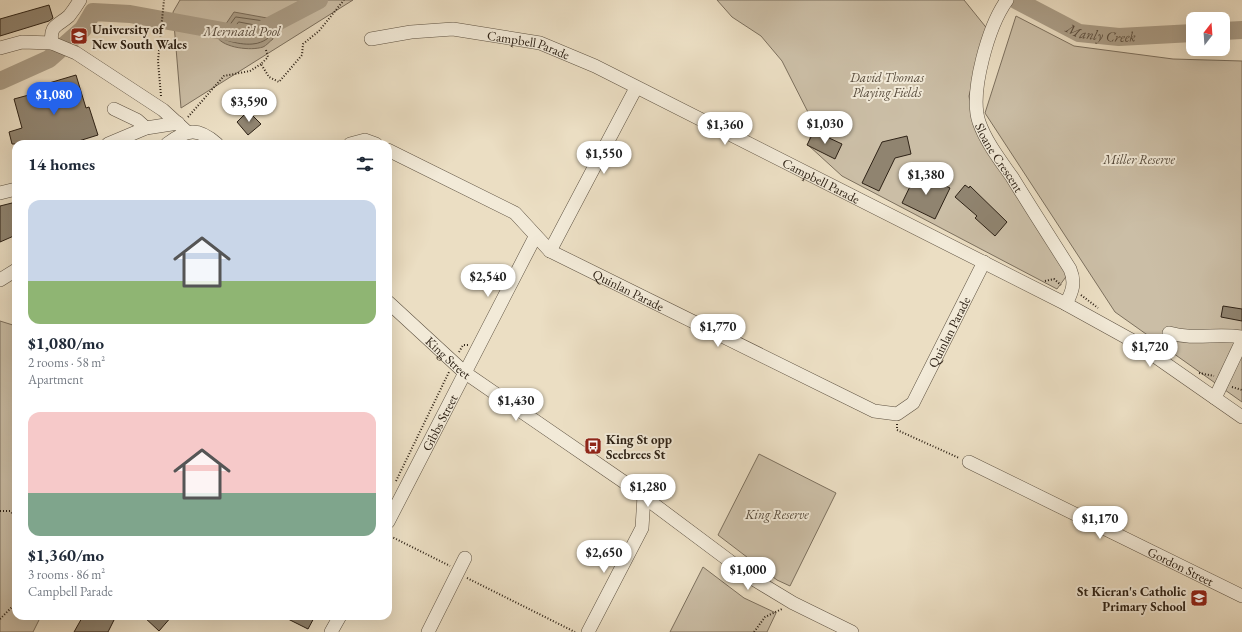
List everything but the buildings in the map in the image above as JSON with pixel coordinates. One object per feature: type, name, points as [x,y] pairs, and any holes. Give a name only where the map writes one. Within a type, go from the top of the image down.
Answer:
[{"type":"street","points":[[52,43],[51,34],[53,28],[70,15],[80,0]]},
{"type":"street","name":"Sloane Crescent","points":[[1005,3],[990,37],[981,71],[977,94],[979,121],[995,151],[1070,269],[1074,280],[1074,286],[1066,304]]},
{"type":"street","name":"Campbell Parade","points":[[371,39],[412,32],[453,29],[496,34],[540,43],[594,66],[1066,304],[1133,341],[1242,417]]},
{"type":"street","points":[[0,48],[22,42],[52,43],[76,53],[163,110],[182,127]]},
{"type":"street","points":[[550,251],[636,88]]},
{"type":"street","points":[[114,109],[137,120],[146,128]]},
{"type":"street","points":[[171,140],[182,127]]},
{"type":"street","points":[[118,140],[146,128],[182,127],[205,134],[212,140]]},
{"type":"street","name":"Quinlan Parade","points":[[392,152],[516,213],[526,222],[535,236],[550,251],[874,411],[897,414],[913,403],[984,262]]},
{"type":"street","points":[[0,193],[12,190]]},
{"type":"street","name":"Gibbs Street","points":[[392,514],[535,236]]},
{"type":"street","points":[[0,280],[12,272]]},
{"type":"street","name":"King Street","points":[[392,306],[464,372],[583,452],[768,588],[852,632]]},
{"type":"street","points":[[1170,333],[1183,337],[1229,335],[1242,337]]},
{"type":"street","points":[[1215,398],[1242,341]]},
{"type":"street","name":"Gordon Street","points":[[969,462],[1242,596]]},
{"type":"street","points":[[588,632],[642,528],[644,496]]},
{"type":"street","points":[[642,528],[658,517],[667,514]]},
{"type":"street","points":[[428,632],[465,558]]},
{"type":"street","points":[[331,632],[338,620]]},
{"type":"path","points":[[163,110],[158,61],[164,0]]},
{"type":"path","points":[[262,64],[268,77],[279,82],[302,55],[303,44],[319,31],[344,0]]},
{"type":"path","points":[[182,127],[189,116],[224,76],[250,71],[262,64],[268,57],[266,50]]},
{"type":"path","points":[[395,482],[453,363],[465,343],[476,349]]},
{"type":"path","points":[[897,414],[898,430],[969,462]]},
{"type":"path","points":[[0,511],[10,511],[12,513]]},
{"type":"path","points":[[392,537],[575,632]]},
{"type":"path","points":[[0,619],[12,607]]},
{"type":"path","points":[[754,632],[765,617],[783,608]]},
{"type":"green space","points":[[180,0],[353,0],[181,108],[173,12]]},
{"type":"green space","name":"David Thomas Playing Fields","points":[[717,0],[964,0],[989,31],[969,96],[972,114],[1068,274],[1057,289],[842,176],[808,145],[814,124],[782,61],[761,36],[732,17]]},
{"type":"green space","name":"Miller Reserve","points":[[1016,16],[1074,46],[1173,59],[1242,61],[1242,402],[1115,312],[985,113]]},
{"type":"green space","points":[[0,321],[12,325],[12,620],[39,620],[33,632],[0,632]]},
{"type":"green space","name":"King Reserve","points":[[759,454],[836,493],[790,586],[777,580],[718,535]]},
{"type":"green space","points":[[703,567],[744,598],[776,613],[767,632],[670,632]]},
{"type":"water","name":"Mermaid Pool","points":[[234,12],[267,18],[273,39],[263,47],[252,49],[238,48],[220,41],[217,37]]},
{"type":"waterway","points":[[0,81],[49,59],[83,29],[93,12],[130,14],[234,33],[254,34],[319,0]]},
{"type":"waterway","name":"Manly Creek","points":[[1016,0],[1079,33],[1119,37],[1186,33]]},
{"type":"waterway","name":"Manly Creek","points":[[1230,31],[1242,30]]},
{"type":"place","name":"University of New South Wales","points":[[79,36]]},
{"type":"place","name":"King St opp Seebrees St","points":[[593,446]]},
{"type":"place","name":"St Kieran's Catholic Primary School","points":[[1199,598]]}]
